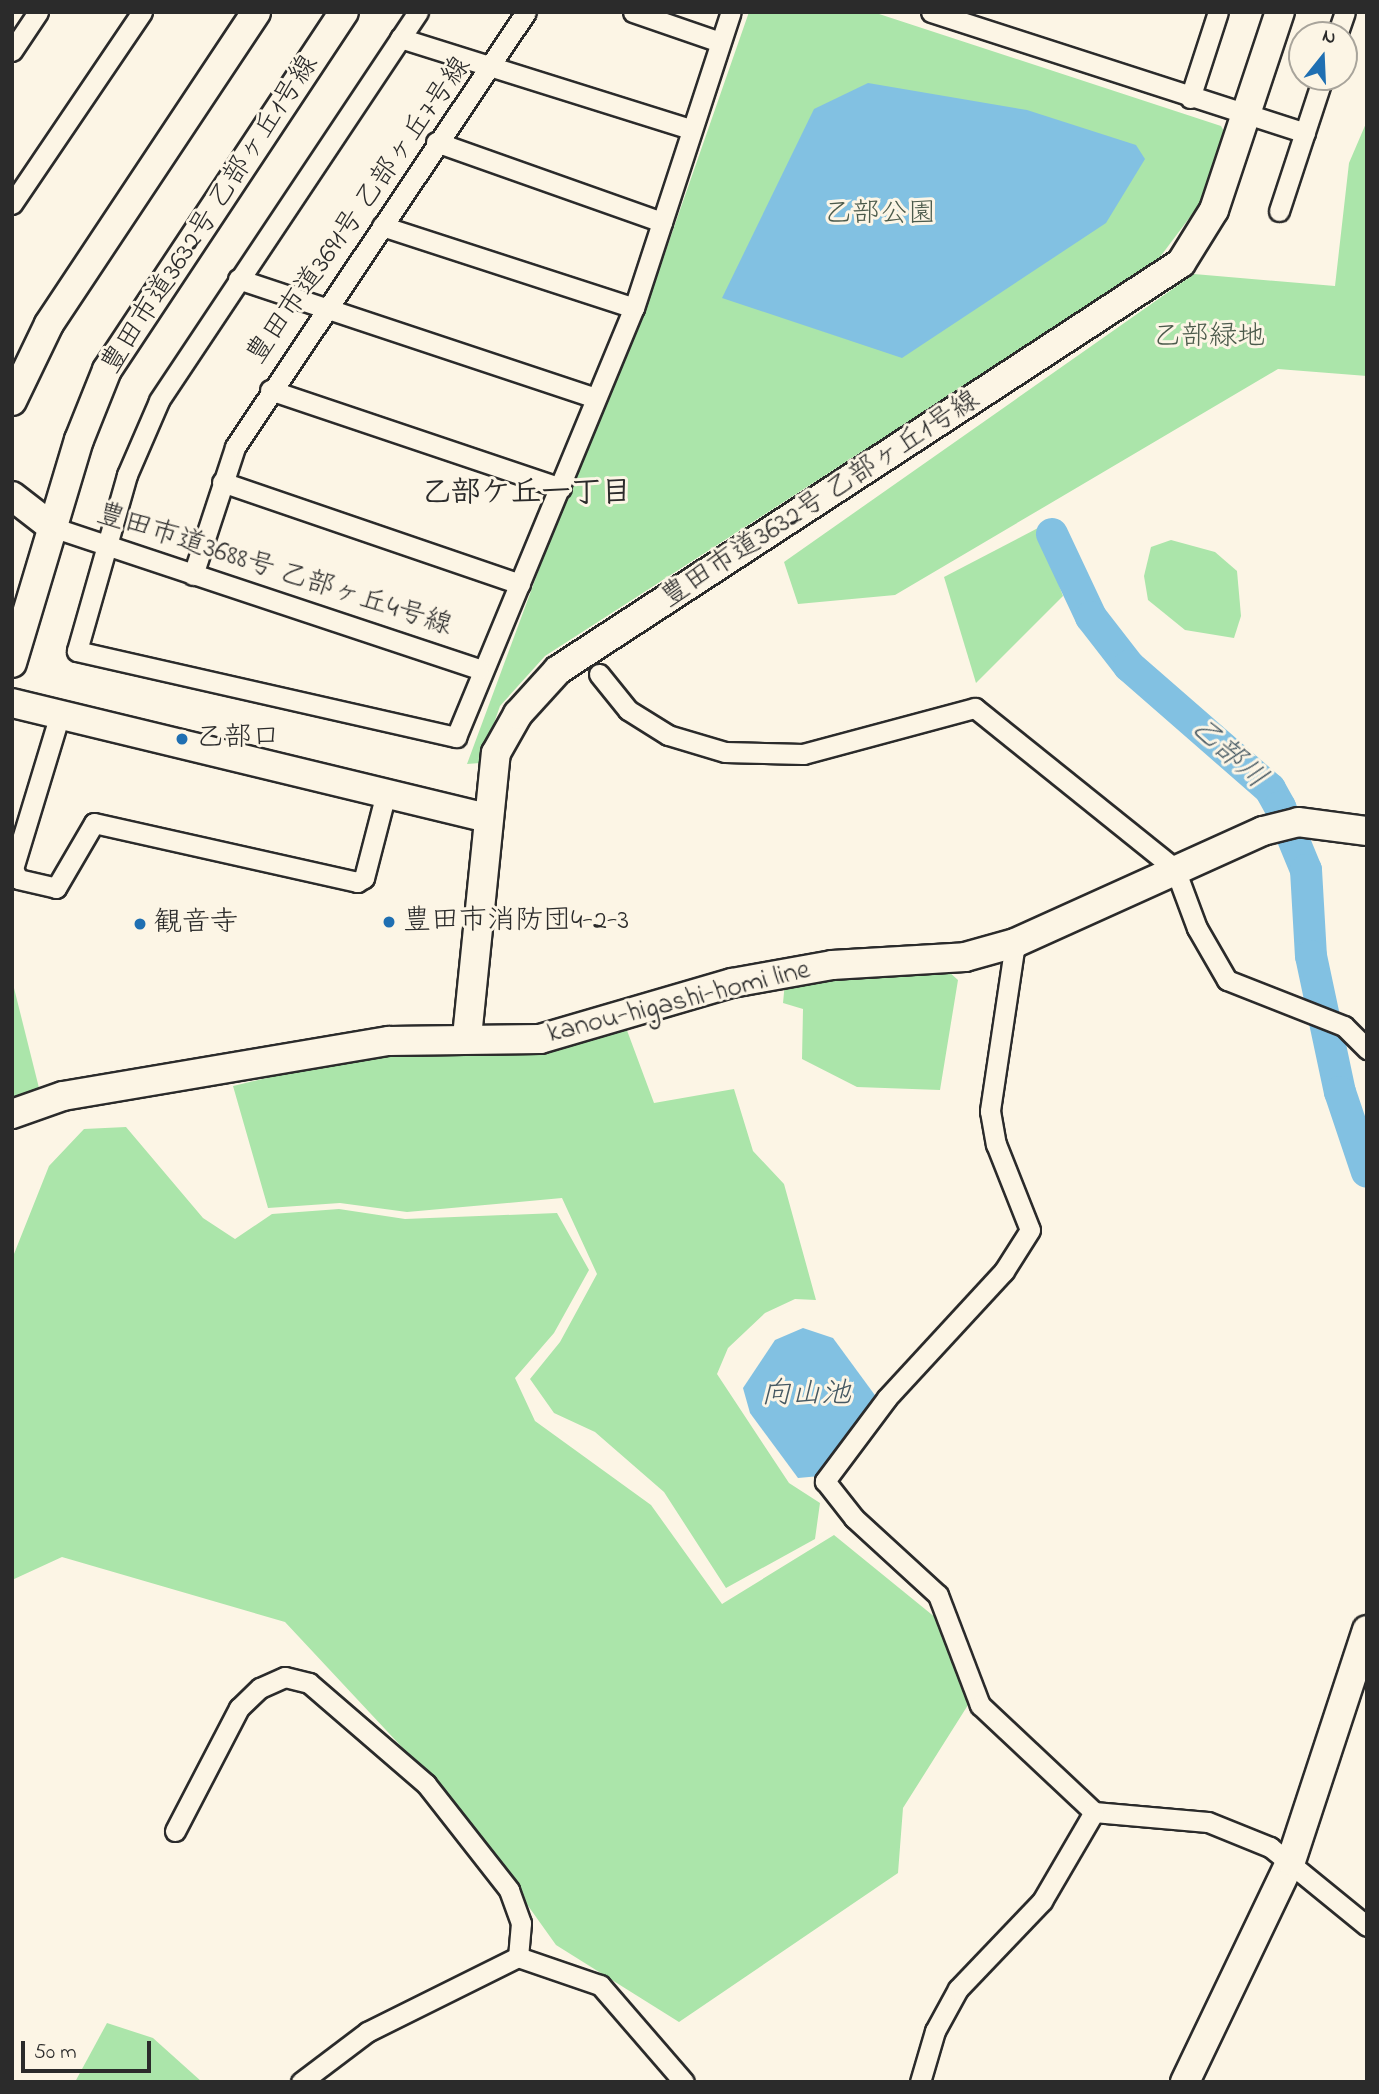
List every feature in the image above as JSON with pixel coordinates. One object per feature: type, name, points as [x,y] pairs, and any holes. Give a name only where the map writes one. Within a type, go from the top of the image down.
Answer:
[{"type":"street","points":[[15,42],[38,12]]},
{"type":"street","points":[[12,204],[142,12]]},
{"type":"street","points":[[12,401],[48,324],[256,12]]},
{"type":"street","name":"豊田市道3632号 乙部ヶ丘1号線","points":[[12,663],[52,527],[107,370],[344,12]]},
{"type":"street","points":[[418,12],[159,401],[127,475],[110,547],[78,652],[456,737],[479,668],[520,584],[634,308],[731,12]]},
{"type":"street","points":[[400,38],[488,65],[526,12]]},
{"type":"street","points":[[633,12],[720,43]]},
{"type":"street","points":[[931,12],[1247,117],[1304,133]]},
{"type":"street","points":[[1190,98],[1218,12]]},
{"type":"street","name":"豊田市道3632号 乙部ヶ丘1号線","points":[[467,1037],[487,818],[496,753],[518,714],[558,670],[1181,263],[1214,210],[1280,12]]},
{"type":"street","name":"豊田市道3691号 乙部ヶ丘7号線","points":[[193,575],[222,482],[270,390],[488,65],[691,129]]},
{"type":"street","points":[[1279,211],[1318,91]]},
{"type":"street","points":[[436,142],[662,222]]},
{"type":"street","points":[[382,226],[634,308]]},
{"type":"street","points":[[238,279],[324,310],[596,398]]},
{"type":"street","points":[[270,390],[561,488]]},
{"type":"street","points":[[222,482],[520,584]]},
{"type":"street","points":[[12,496],[20,508],[52,527]]},
{"type":"street","name":"豊田市道3688号 乙部ヶ丘4号線","points":[[52,527],[479,668]]},
{"type":"street","points":[[599,674],[628,710],[668,735],[725,752],[803,754],[975,708],[1175,869],[1197,929],[1227,979],[1344,1026],[1367,1049]]},
{"type":"street","points":[[12,703],[487,818]]},
{"type":"street","points":[[60,714],[13,869],[18,879],[56,888],[94,824],[357,883],[364,878],[386,793]]},
{"type":"street","name":"kanou-higashi-homi line","points":[[12,1114],[63,1096],[389,1041],[467,1037],[540,1039],[732,984],[832,965],[965,957],[1015,943],[1175,869],[1286,825],[1367,831]]},
{"type":"street","points":[[1015,943],[990,1111],[996,1144],[1030,1230],[1004,1270],[887,1398],[825,1481],[855,1518],[938,1595],[980,1705],[1094,1812],[1208,1822],[1291,1861],[1367,1926]]},
{"type":"street","points":[[1185,2082],[1291,1861],[1367,1630]]},
{"type":"street","points":[[175,1831],[239,1708],[260,1688],[285,1677],[309,1683],[425,1784],[509,1890],[519,1907],[519,1957]]},
{"type":"street","points":[[920,2082],[935,2031],[958,1989],[1042,1901],[1094,1812]]},
{"type":"street","points":[[300,2082],[368,2032],[519,1957],[600,1985],[684,2082]]},
{"type":"green space","name":"乙部公園","points":[[749,12],[873,12],[1221,126],[1226,135],[1199,205],[1157,261],[545,656],[500,706],[480,763],[467,764],[565,499],[642,319]]},
{"type":"green space","name":"乙部緑地","points":[[1367,121],[1367,376],[1278,369],[895,595],[798,604],[784,562],[1194,274],[1335,286],[1349,163]]},
{"type":"green space","points":[[1038,528],[1063,596],[976,683],[944,577]]},
{"type":"green space","points":[[1171,540],[1215,552],[1237,571],[1241,616],[1234,638],[1185,630],[1148,600],[1144,576],[1151,547]]},
{"type":"green space","points":[[948,971],[958,980],[940,1090],[857,1087],[802,1059],[803,1009],[783,1003],[785,982],[848,972]]},
{"type":"green space","points":[[14,988],[39,1088],[12,1101],[12,989]]},
{"type":"green space","points":[[625,1025],[654,1103],[734,1089],[753,1151],[784,1184],[816,1300],[795,1299],[765,1313],[728,1348],[717,1374],[789,1483],[820,1503],[815,1539],[726,1588],[664,1492],[595,1432],[554,1413],[530,1379],[560,1342],[597,1274],[562,1198],[407,1212],[340,1203],[268,1208],[233,1086],[390,1049]]},
{"type":"green space","points":[[126,1127],[203,1218],[235,1239],[272,1214],[339,1209],[405,1219],[557,1213],[589,1270],[554,1333],[515,1378],[535,1421],[651,1505],[722,1604],[834,1535],[936,1618],[968,1705],[903,1808],[898,1873],[679,2022],[556,1945],[456,1805],[285,1622],[62,1557],[12,1580],[12,1259],[49,1166],[84,1129]]},
{"type":"green space","points":[[107,2023],[153,2038],[202,2082],[75,2082]]},
{"type":"water","points":[[868,83],[1027,110],[1136,145],[1145,159],[1106,223],[902,358],[722,298],[814,109]]},
{"type":"water","name":"向山池","points":[[803,1328],[833,1338],[877,1398],[820,1476],[798,1478],[750,1413],[743,1388],[775,1340]]},
{"type":"waterway","name":"乙部川","points":[[1052,534],[1091,617],[1129,666],[1270,789],[1280,807],[1306,870],[1311,956],[1340,1092],[1367,1172]]},
{"type":"place","name":"乙部口","points":[[182,739]]},
{"type":"place","name":"豊田市消防団4-2-3","points":[[389,922]]},
{"type":"place","name":"観音寺","points":[[140,924]]},
{"type":"district","name":"乙部ケ丘一丁目","points":[[526,494]]}]
